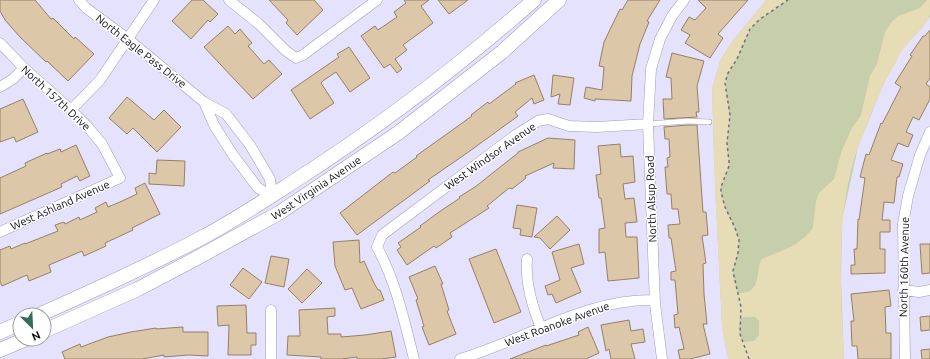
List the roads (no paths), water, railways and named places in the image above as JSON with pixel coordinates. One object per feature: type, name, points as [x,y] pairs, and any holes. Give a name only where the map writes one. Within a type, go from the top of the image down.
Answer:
[{"type":"main road","name":"West Virginia Avenue","points":[[52,309],[147,266],[203,237],[272,196],[388,119],[461,62],[534,0]]},
{"type":"main road","name":"West Virginia Avenue","points":[[52,327],[138,289],[278,213],[398,133],[502,52],[560,0]]},
{"type":"main road","points":[[0,332],[12,327]]},
{"type":"main road","points":[[0,350],[12,345]]},
{"type":"street","name":"North Eagle Pass Drive","points":[[79,0],[86,8],[128,39],[204,102],[226,114],[245,139],[270,179],[272,196]]},
{"type":"street","points":[[71,110],[100,80],[154,0]]},
{"type":"street","points":[[229,0],[259,24],[286,51],[296,58],[303,55],[378,0]]},
{"type":"street","name":"North Alsup Road","points":[[662,359],[655,300],[648,124],[651,69],[660,39],[672,16],[684,0]]},
{"type":"street","name":"North 157th Drive","points":[[0,43],[24,68],[87,126],[102,144],[120,178]]},
{"type":"street","points":[[0,87],[13,79],[24,68]]},
{"type":"street","name":"North Eagle Pass Drive","points":[[204,102],[214,125],[258,188],[272,196]]},
{"type":"street","name":"West Windsor Avenue","points":[[414,359],[400,305],[386,264],[377,247],[382,235],[514,136],[538,121],[548,119],[569,126],[583,127],[648,124]]},
{"type":"street","name":"North 160th Avenue","points":[[905,359],[903,224],[908,196],[920,155],[930,132]]},
{"type":"street","points":[[230,149],[245,139]]},
{"type":"street","name":"West Ashland Avenue","points":[[0,232],[120,178]]},
{"type":"street","points":[[528,260],[526,271],[528,287],[535,314],[541,328]]},
{"type":"street","points":[[903,290],[919,292],[930,290]]},
{"type":"street","name":"West Roanoke Avenue","points":[[460,359],[615,302],[655,300]]},
{"type":"street","points":[[271,359],[272,310]]},
{"type":"lane","points":[[648,124],[688,121],[709,122]]}]
